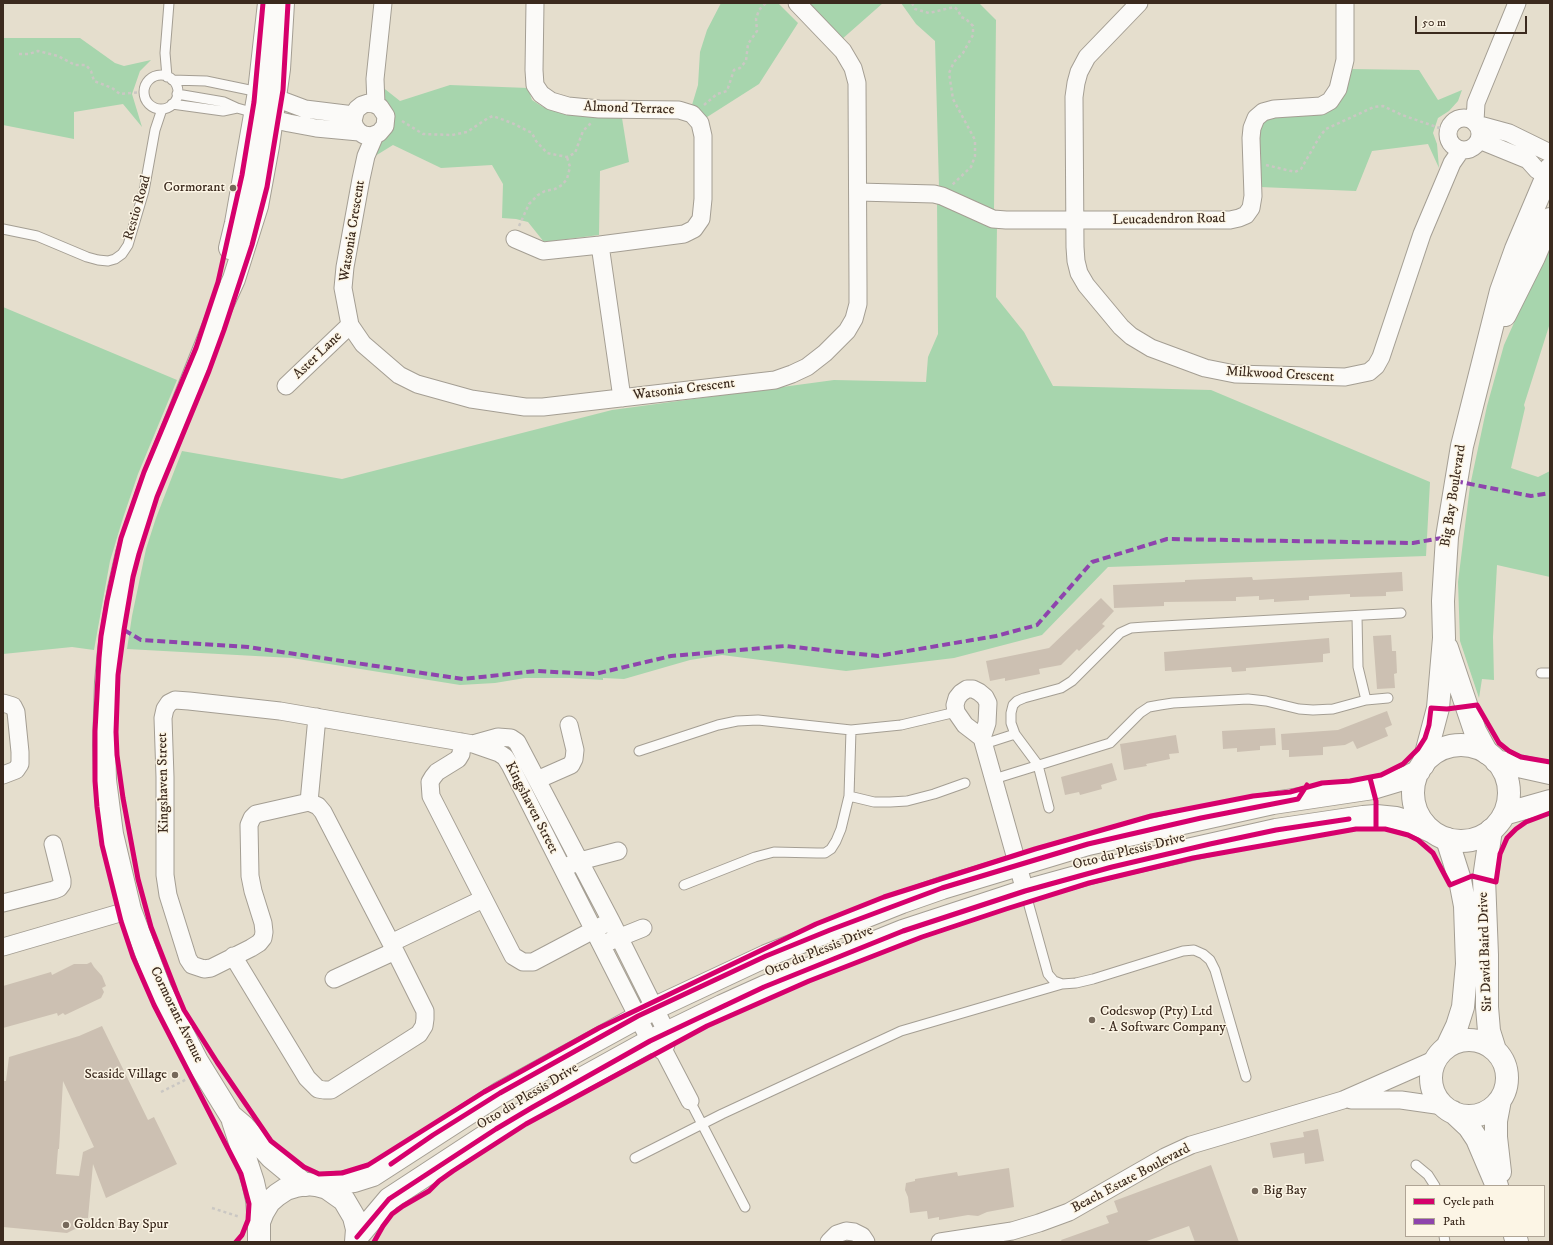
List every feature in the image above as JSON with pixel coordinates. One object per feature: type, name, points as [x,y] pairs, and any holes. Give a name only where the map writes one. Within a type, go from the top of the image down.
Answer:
[{"type":"street","name":"Cormorant Avenue","points":[[269,3],[276,98]]},
{"type":"street","name":"Cormorant Avenue","points":[[283,3],[276,98],[255,113],[236,223],[224,276],[219,312],[138,518],[127,553],[119,588],[109,650],[106,682],[104,745],[105,780],[112,834],[130,910],[160,989],[197,1061],[231,1116],[274,1160],[310,1185]]},
{"type":"street","points":[[371,131],[354,124],[364,107],[375,79],[383,3]]},
{"type":"street","name":"Almond Terrace","points":[[515,239],[543,251],[684,234],[694,229],[701,219],[703,199],[702,136],[700,123],[692,114],[679,110],[599,109],[568,106],[551,100],[541,94],[535,85],[534,70],[535,3]]},
{"type":"street","name":"Watsonia Crescent","points":[[371,131],[344,267],[343,288],[350,325],[363,344],[399,374],[417,384],[440,391],[471,399],[525,407],[543,407],[776,380],[797,372],[825,353],[847,331],[854,319],[858,304],[857,83],[853,68],[844,51],[797,3]]},
{"type":"street","name":"Milkwood Crescent","points":[[1139,3],[1087,57],[1076,83],[1074,97],[1076,262],[1083,279],[1110,316],[1131,336],[1142,344],[1181,361],[1220,372],[1305,377],[1346,377],[1369,372],[1376,366],[1381,357],[1414,254],[1464,138],[1476,104],[1517,3]]},
{"type":"street","name":"Leucadendron Road","points":[[858,192],[926,193],[942,196],[993,219],[1076,221],[1230,220],[1240,218],[1246,215],[1251,208],[1253,196],[1252,133],[1256,118],[1263,112],[1274,109],[1320,106],[1330,101],[1338,89],[1345,60],[1345,3]]},
{"type":"street","points":[[255,113],[316,128],[371,131],[386,118],[384,111],[364,107],[305,109],[276,98]]},
{"type":"street","points":[[1464,138],[1509,133],[1550,153]]},
{"type":"street","points":[[1464,138],[1524,169],[1546,173]]},
{"type":"street","name":"Big Bay Boulevard","points":[[1421,768],[1438,708],[1444,638],[1443,602],[1447,537],[1462,446],[1501,291],[1546,173]]},
{"type":"street","name":"Big Bay Boulevard","points":[[1484,357],[1534,257],[1550,219]]},
{"type":"street","points":[[600,245],[622,398]]},
{"type":"street","name":"Aster Lane","points":[[286,386],[350,325]]},
{"type":"street","name":"Big Bay Boulevard","points":[[1444,638],[1475,731],[1491,757]]},
{"type":"street","points":[[983,741],[965,725],[956,712],[955,704],[957,698],[967,689],[973,689],[979,692],[985,697],[988,703],[987,723],[983,741],[1025,890]]},
{"type":"street","name":"Kingshaven Street","points":[[309,802],[256,814],[249,824],[250,876],[264,932],[263,938],[259,943],[211,968],[204,969],[192,965],[188,959],[168,895],[165,875],[165,777],[163,718],[165,709],[175,700],[317,717],[467,743],[500,753],[505,757],[601,945],[646,1012]]},
{"type":"street","points":[[3,703],[12,706],[16,712],[20,764],[16,770],[3,775]]},
{"type":"street","points":[[233,956],[307,1078],[318,1089],[331,1090],[418,1034],[424,1026],[426,1019],[425,1011],[393,947],[323,812],[318,806],[309,802],[317,717]]},
{"type":"street","name":"Kingshaven Street","points":[[537,780],[571,765],[574,759],[575,750],[569,725]]},
{"type":"street","name":"Kingshaven Street","points":[[467,743],[498,737],[512,738],[517,742],[619,937],[646,1012],[690,1101]]},
{"type":"street","points":[[467,743],[458,759],[437,772],[433,777],[430,782],[431,796],[513,956],[523,962],[533,962],[611,921]]},
{"type":"street","name":"Otto du Plessis Drive","points":[[254,1232],[265,1209],[275,1197],[286,1189],[310,1185],[343,1183],[373,1175],[500,1093],[646,1012],[766,956],[942,888],[1088,844],[1201,818],[1298,799],[1373,788],[1403,779],[1421,768],[1436,752],[1454,746],[1472,747],[1491,757],[1550,772]]},
{"type":"street","points":[[1491,757],[1503,771],[1508,786],[1508,799],[1497,822]]},
{"type":"street","points":[[1421,768],[1414,786],[1414,804],[1420,819],[1440,836]]},
{"type":"street","name":"Otto du Plessis Drive","points":[[356,1240],[389,1198],[533,1107],[661,1042],[729,1002],[903,932],[1025,890],[1112,867],[1276,830],[1376,816],[1396,818],[1415,824],[1440,836],[1457,841],[1470,840],[1480,837],[1497,822],[1550,801]]},
{"type":"street","name":"Sir David Baird Drive","points":[[1495,1050],[1490,1031],[1487,1007],[1487,955],[1484,878],[1497,822]]},
{"type":"street","name":"Sir David Baird Drive","points":[[1440,836],[1460,880],[1465,906],[1467,964],[1463,1007],[1457,1026],[1442,1053]]},
{"type":"street","points":[[3,903],[59,888],[62,884],[62,880],[53,844]]},
{"type":"street","name":"Kingshaven Street","points":[[562,868],[580,861],[618,851]]},
{"type":"street","points":[[334,979],[483,899]]},
{"type":"street","points":[[3,947],[130,910]]},
{"type":"street","points":[[601,945],[643,928]]},
{"type":"street","points":[[1497,1185],[1477,1139],[1466,1124],[1448,1109],[1435,1095],[1431,1081],[1431,1071],[1442,1053],[1459,1042],[1472,1040],[1484,1043],[1495,1050],[1502,1060],[1506,1072],[1506,1085],[1500,1100],[1496,1121],[1496,1137],[1502,1185]]},
{"type":"street","name":"Beach Estate Boulevard","points":[[940,1242],[1012,1231],[1069,1212],[1165,1157],[1192,1145],[1343,1100],[1442,1053]]},
{"type":"street","name":"Beach Estate Boulevard","points":[[1343,1100],[1401,1100],[1448,1109]]},
{"type":"street","points":[[1448,1109],[1465,1116],[1478,1115],[1490,1109],[1500,1100]]},
{"type":"street","name":"Cormorant Avenue","points":[[231,1116],[252,1182],[256,1200],[254,1232]]},
{"type":"street","name":"Otto du Plessis Drive","points":[[310,1185],[332,1191],[347,1205],[354,1217],[356,1240]]},
{"type":"street","points":[[829,1242],[837,1234],[846,1231],[854,1232],[862,1236],[866,1242]]},
{"type":"lane","points":[[168,3],[165,53],[170,78],[176,86],[177,94],[172,104]]},
{"type":"lane","points":[[165,53],[156,76],[147,82],[144,92],[146,100],[152,106],[162,109],[172,104],[222,111],[255,113]]},
{"type":"lane","points":[[156,76],[206,81],[276,98]]},
{"type":"lane","points":[[177,94],[224,102],[255,113]]},
{"type":"lane","name":"Restio Road","points":[[152,106],[155,130]]},
{"type":"lane","name":"Restio Road","points":[[3,229],[37,236],[87,257],[98,260],[108,261],[115,259],[122,254],[128,245],[144,191],[155,130],[162,109]]},
{"type":"lane","points":[[1049,808],[1038,765],[1015,734],[1011,723],[1013,705],[1017,701],[1061,688],[1072,681],[1120,633],[1132,628],[1401,613]]},
{"type":"lane","points":[[1357,616],[1358,667],[1366,700]]},
{"type":"lane","points":[[994,779],[1110,743],[1148,707],[1173,703],[1248,699],[1266,701],[1299,709],[1313,710],[1348,706],[1366,700],[1388,698]]},
{"type":"lane","points":[[639,751],[718,725],[737,721],[758,720],[851,730],[901,725],[956,712]]},
{"type":"lane","points":[[684,886],[755,857],[774,852],[825,853],[831,849],[836,841],[849,796],[851,730]]},
{"type":"lane","points":[[983,741],[1015,734]]},
{"type":"lane","points":[[849,796],[874,802],[890,802],[934,794],[965,783]]},
{"type":"lane","points":[[1025,890],[1048,974],[1054,981],[1062,984]]},
{"type":"lane","points":[[635,1158],[702,1124],[901,1031],[1062,984],[1076,983],[1093,979],[1183,951],[1194,950],[1203,954],[1210,960],[1215,970],[1246,1077]]},
{"type":"lane","points":[[690,1101],[745,1207]]},
{"type":"lane","points":[[1416,1165],[1428,1175],[1434,1185]]},
{"type":"path","points":[[692,114],[717,94],[727,91],[734,70],[740,68],[746,61],[748,44],[757,30],[756,19],[759,10],[766,3]]},
{"type":"path","points":[[912,3],[915,8],[929,13],[954,7],[958,10],[961,17],[966,19],[972,26],[973,35],[963,53],[954,62],[949,73],[953,99],[975,140],[975,156],[971,167],[945,191],[942,196]]},
{"type":"path","points":[[18,54],[29,54],[38,51],[58,56],[75,65],[86,65],[91,71],[94,81],[112,88],[120,94],[144,92]]},
{"type":"path","points":[[1252,166],[1267,165],[1295,172],[1301,169],[1320,136],[1326,129],[1374,107],[1383,106],[1402,115],[1464,138]]},
{"type":"path","points":[[371,131],[393,116],[423,134],[452,135],[467,132],[493,116],[532,133],[536,141],[547,153],[567,157],[575,153],[583,132],[587,127],[597,121],[599,109]]},
{"type":"path","points":[[515,239],[522,218],[529,204],[538,195],[562,185],[566,179],[570,167],[567,157]]},
{"type":"path","points":[[188,1071],[195,1084]]},
{"type":"path","points":[[161,1092],[191,1077]]},
{"type":"path","points":[[212,1208],[254,1232]]},
{"type":"green space","points":[[721,3],[778,3],[798,23],[759,84],[704,119],[692,105],[698,85],[700,52],[707,30]]},
{"type":"green space","points":[[807,3],[883,3],[841,40]]},
{"type":"green space","points":[[901,3],[979,3],[996,20],[994,210],[939,187],[935,41],[916,24]]},
{"type":"green space","points":[[3,38],[80,38],[115,63],[124,66],[151,60],[140,71],[132,94],[142,127],[123,104],[74,112],[74,139],[3,125]]},
{"type":"green space","points":[[1350,69],[1419,70],[1438,100],[1462,90],[1458,101],[1449,111],[1438,118],[1433,133],[1437,144],[1439,168],[1428,144],[1372,151],[1356,191],[1260,187],[1258,121],[1264,116],[1310,115]]},
{"type":"green space","points":[[376,82],[400,101],[450,85],[528,88],[532,100],[543,107],[556,111],[622,118],[629,162],[600,171],[599,235],[544,242],[528,222],[502,218],[503,184],[492,165],[441,168],[393,145],[367,161],[390,119]]},
{"type":"green space","points":[[937,199],[997,226],[996,297],[1024,332],[1053,386],[1211,390],[1430,482],[1426,556],[1108,567],[1042,635],[954,658],[846,671],[722,655],[690,660],[624,679],[603,678],[603,680],[525,678],[495,683],[460,685],[292,658],[127,649],[132,616],[146,549],[156,518],[182,451],[342,479],[612,410],[834,380],[926,382],[928,357],[938,334]]},
{"type":"green space","points":[[1550,243],[1550,323],[1524,405],[1525,408],[1511,468],[1538,477],[1550,471],[1550,577],[1497,565],[1493,637],[1494,680],[1482,679],[1479,698],[1460,641],[1458,582],[1470,486],[1487,406],[1504,345]]},
{"type":"green space","points":[[3,307],[177,380],[138,474],[123,518],[110,561],[94,650],[72,647],[3,654]]},
{"type":"building","points":[[1402,572],[1403,591],[1386,592],[1386,596],[1350,597],[1350,594],[1309,596],[1309,600],[1274,602],[1274,599],[1259,600],[1259,596],[1236,597],[1236,601],[1164,602],[1164,606],[1114,608],[1113,585],[1185,582],[1185,580],[1252,577],[1253,580]]},
{"type":"building","points":[[1101,598],[1114,611],[1102,624],[1105,626],[1079,651],[1077,649],[1061,665],[1039,669],[1040,674],[1005,681],[1005,678],[990,681],[986,661],[1049,648]]},
{"type":"building","points":[[1391,635],[1392,651],[1396,651],[1397,673],[1394,674],[1395,688],[1377,689],[1373,636]]},
{"type":"building","points":[[1329,638],[1330,653],[1323,654],[1323,662],[1246,668],[1246,671],[1232,672],[1231,667],[1165,671],[1164,652]]},
{"type":"building","points":[[1387,711],[1392,725],[1385,728],[1388,736],[1357,749],[1353,741],[1345,745],[1323,747],[1323,755],[1289,757],[1289,750],[1282,750],[1281,734],[1338,730]]},
{"type":"building","points":[[1275,728],[1276,745],[1260,746],[1260,750],[1237,752],[1237,748],[1223,749],[1222,731]]},
{"type":"building","points":[[1176,735],[1179,753],[1169,754],[1170,759],[1146,764],[1147,766],[1124,770],[1120,744]]},
{"type":"building","points":[[1112,763],[1117,780],[1101,785],[1102,789],[1080,795],[1079,792],[1065,795],[1061,777]]},
{"type":"building","points":[[91,962],[102,976],[106,986],[102,988],[104,992],[101,998],[65,1015],[63,1013],[58,1016],[57,1013],[3,1028],[3,986],[51,972],[52,975],[74,964],[87,964]]},
{"type":"building","points":[[102,1026],[148,1120],[154,1117],[177,1164],[106,1198],[93,1164],[88,1218],[83,1218],[83,1224],[79,1227],[67,1233],[3,1227],[3,1081],[6,1081],[9,1057],[79,1036]],"holes":[[[63,1081],[94,1147],[83,1152],[79,1176],[56,1174]]]},
{"type":"building","points":[[1318,1129],[1324,1161],[1305,1164],[1304,1153],[1273,1158],[1270,1143],[1304,1137],[1303,1132]]},
{"type":"building","points":[[1211,1165],[1239,1242],[1195,1242],[1189,1226],[1144,1242],[1062,1242],[1061,1240],[1109,1223],[1106,1216],[1118,1212],[1114,1201]]},
{"type":"building","points":[[1009,1168],[1014,1207],[987,1212],[978,1216],[968,1215],[939,1220],[939,1217],[928,1219],[927,1211],[910,1213],[908,1197],[905,1190],[906,1183],[915,1181],[915,1179],[957,1172],[958,1176]]},
{"type":"marked path","points":[[1455,481],[1531,496],[1550,493]]},
{"type":"marked path","points":[[124,630],[141,640],[248,647],[463,679],[536,671],[595,674],[671,656],[785,646],[878,656],[996,636],[1037,625],[1092,562],[1167,539],[1413,543],[1447,537]]},
{"type":"cycle path","points":[[236,1242],[242,1235],[248,1220],[249,1204],[241,1174],[154,1005],[133,957],[121,921],[102,845],[95,781],[95,731],[101,636],[121,538],[144,472],[196,348],[218,282],[242,175],[254,102],[263,3]]},
{"type":"cycle path","points":[[288,3],[283,90],[267,187],[252,245],[224,330],[209,371],[157,497],[139,554],[133,577],[118,675],[116,732],[117,755],[123,798],[138,879],[151,927],[184,1010],[217,1062],[271,1141],[304,1167],[319,1174],[342,1173],[368,1165],[484,1092],[599,1028],[816,924],[884,897],[1035,849],[1151,816],[1253,796],[1290,792],[1322,783],[1350,781],[1381,775],[1403,764],[1418,749],[1425,738],[1429,725],[1431,708],[1447,709],[1477,705],[1499,743],[1509,751],[1521,757],[1550,762]]},
{"type":"cycle path","points":[[1370,778],[1376,801],[1376,829]]},
{"type":"cycle path","points":[[391,1164],[433,1135],[500,1093],[638,1016],[766,956],[942,888],[1088,844],[1201,818],[1298,799],[1307,785]]},
{"type":"cycle path","points":[[374,1242],[392,1214],[429,1191],[439,1181],[453,1171],[526,1124],[707,1026],[809,981],[922,937],[1089,883],[1193,858],[1356,829],[1385,829],[1408,835],[1418,840],[1433,853],[1450,885],[1472,876],[1496,882],[1500,854],[1507,838],[1526,822],[1550,813]]},
{"type":"cycle path","points":[[357,1237],[389,1199],[496,1129],[650,1041],[764,987],[903,931],[1025,891],[1112,867],[1210,844],[1276,830],[1349,819]]},
{"type":"place","name":"Cormorant","points":[[233,188]]},
{"type":"place","name":"Codeswop (Pty) Ltd - A Software Company","points":[[1092,1020]]},
{"type":"place","name":"Seaside Village","points":[[175,1075]]},
{"type":"place","name":"Big Bay","points":[[1255,1191]]},
{"type":"place","name":"Golden Bay Spur","points":[[66,1225]]}]
